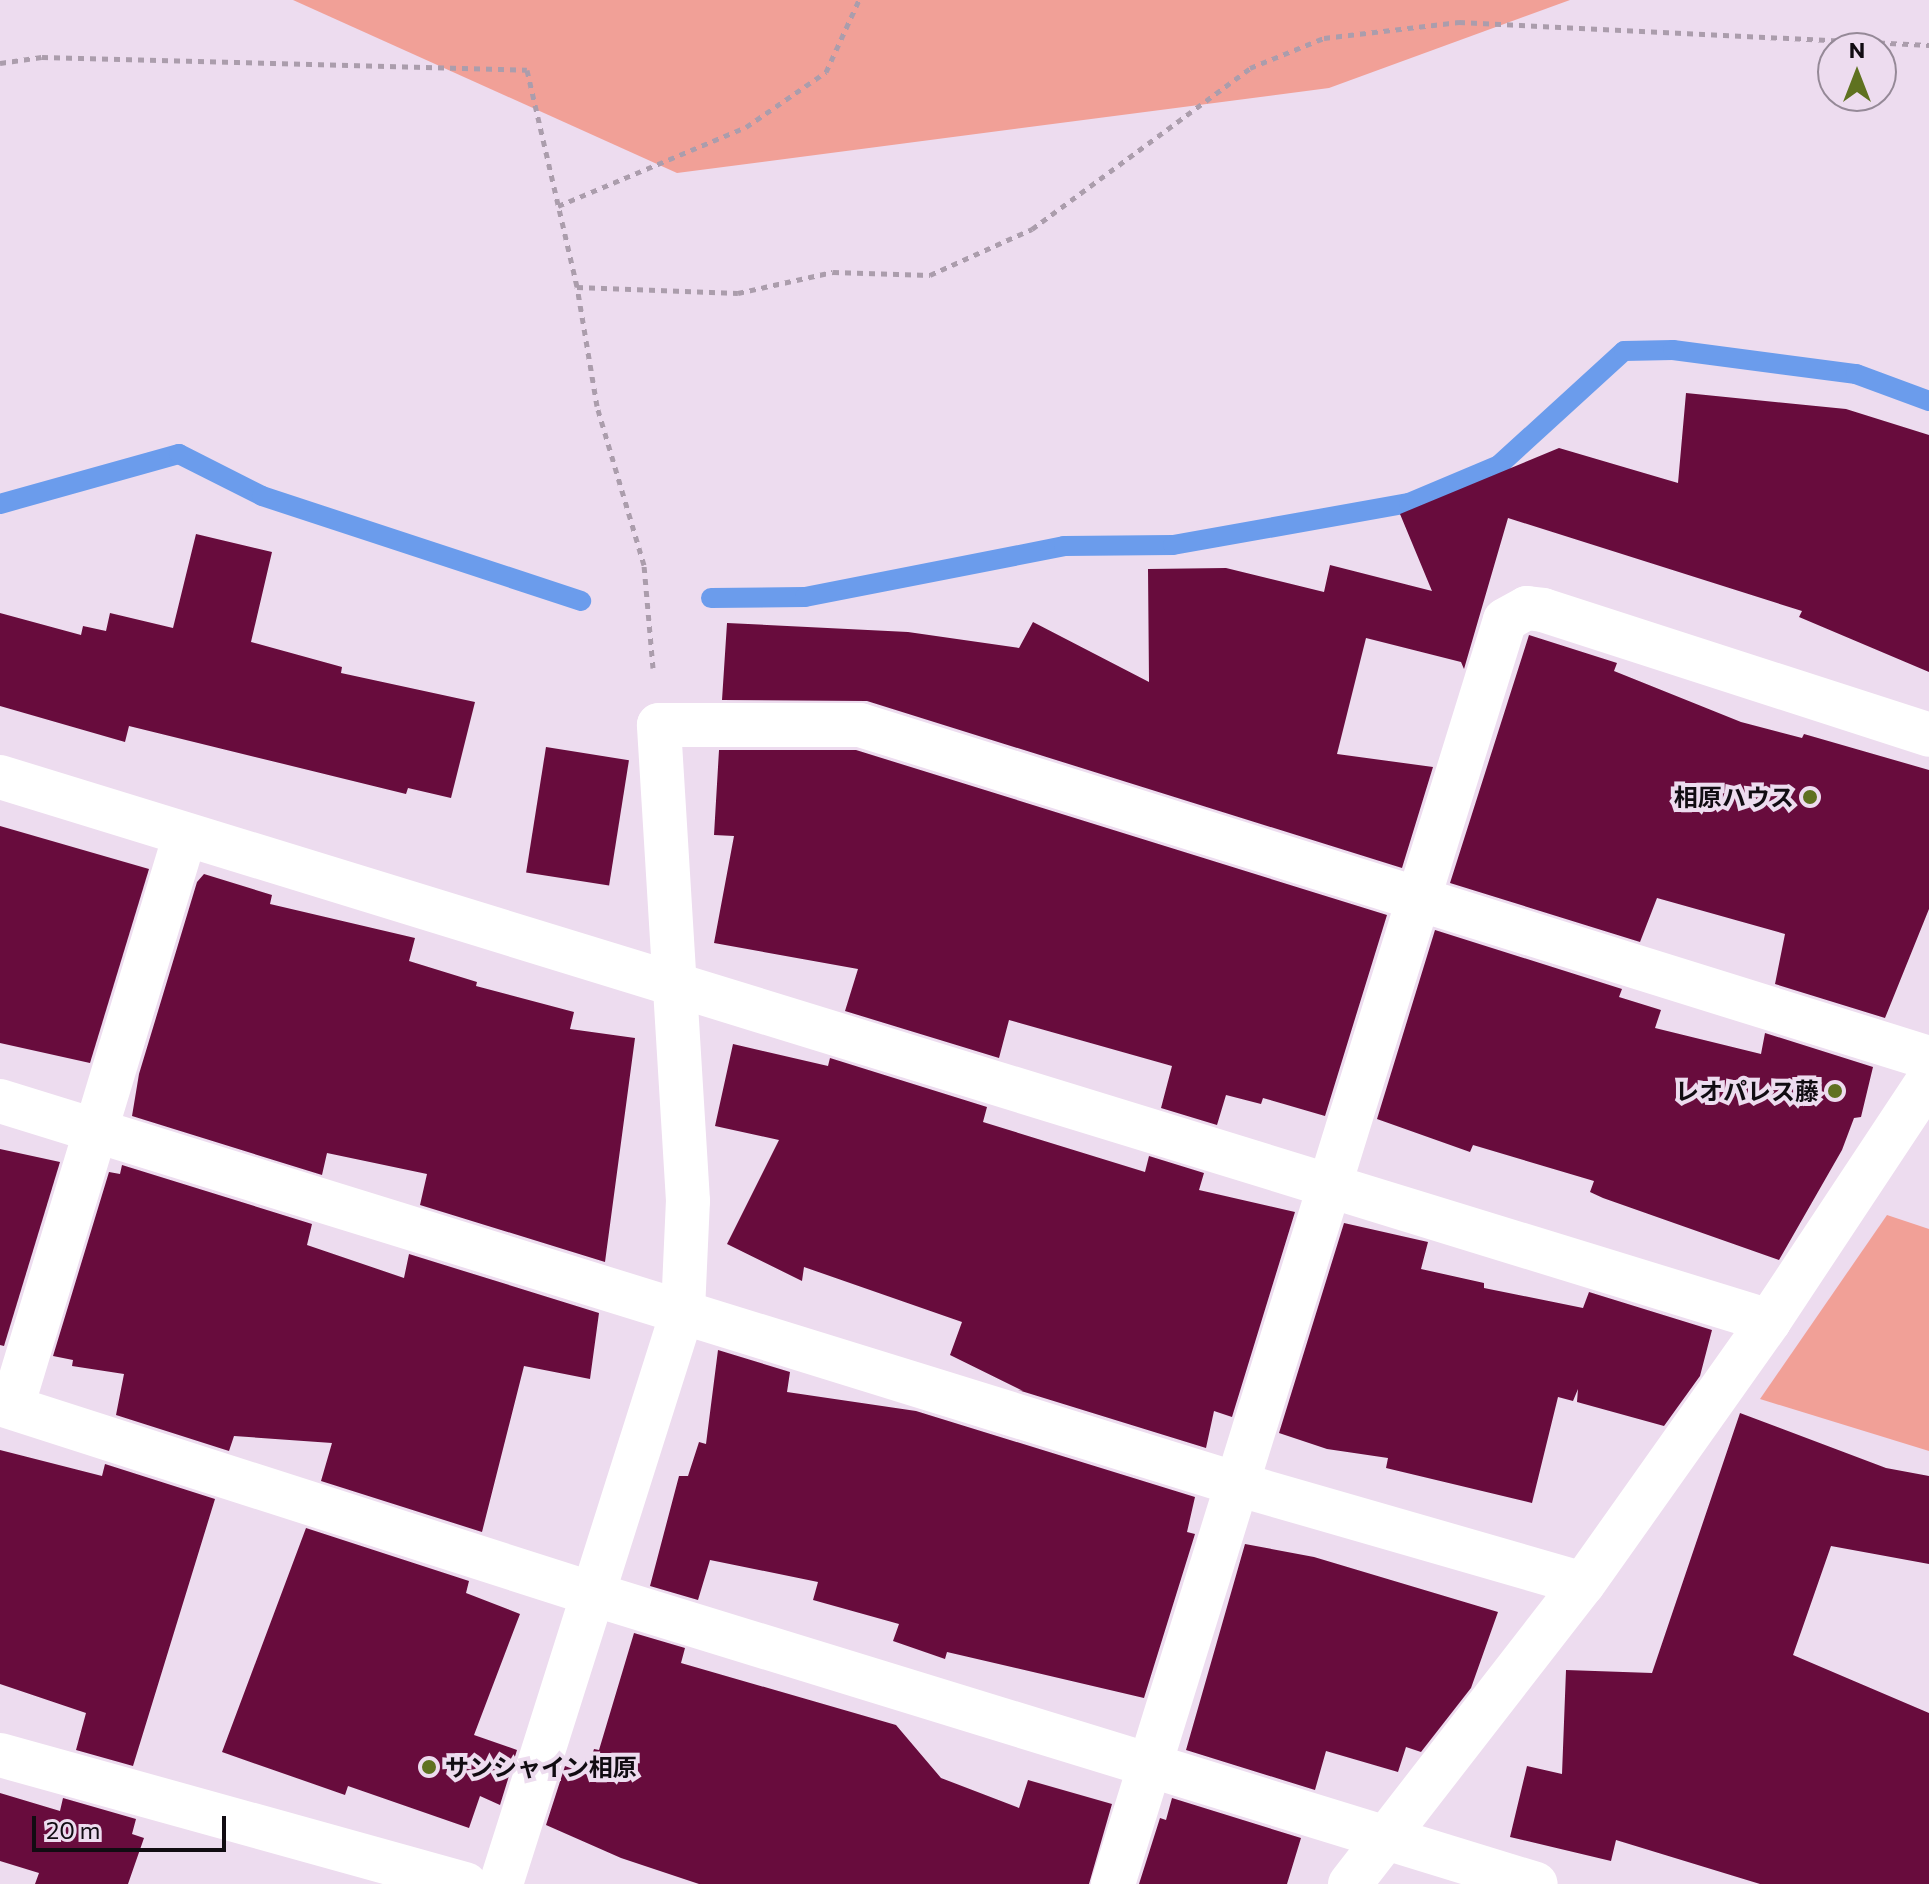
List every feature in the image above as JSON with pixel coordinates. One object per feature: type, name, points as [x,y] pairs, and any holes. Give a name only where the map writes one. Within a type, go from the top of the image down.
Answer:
[{"type":"street","points":[[1113,1884],[1505,620],[1527,608],[1929,735]]},
{"type":"street","points":[[501,1884],[596,1595],[683,1310],[688,1201],[678,986],[659,725],[860,725],[1929,1058]]},
{"type":"street","points":[[0,777],[1769,1321]]},
{"type":"street","points":[[185,835],[98,1131],[6,1406],[596,1595],[1536,1884]]},
{"type":"street","points":[[1350,1884],[1384,1836],[1583,1584],[1769,1321],[1929,1079]]},
{"type":"street","points":[[0,1101],[1237,1484],[1583,1584]]},
{"type":"street","points":[[0,1755],[465,1884]]},
{"type":"path","points":[[558,206],[757,119],[826,72],[859,0]]},
{"type":"path","points":[[577,287],[738,293],[833,272],[930,275],[1032,229],[1250,68],[1324,38],[1459,22],[1929,45]]},
{"type":"path","points":[[0,63],[42,57],[527,70],[577,287],[597,406],[644,565],[659,725]]},
{"type":"shaded area","points":[[293,0],[1570,0],[1329,88],[677,173]]},
{"type":"shaded area","points":[[1887,1215],[1929,1229],[1929,1451],[1760,1399]]},
{"type":"building","points":[[1686,393],[1846,409],[1929,435],[1929,672],[1799,617],[1802,611],[1508,518],[1464,669],[1461,662],[1366,638],[1337,754],[1433,767],[1402,868],[867,701],[722,700],[727,623],[908,632],[1019,648],[1033,622],[1149,682],[1148,569],[1226,568],[1324,592],[1330,565],[1432,591],[1400,514],[1559,448],[1678,483]]},
{"type":"building","points":[[196,534],[272,552],[251,642],[342,667],[341,673],[475,702],[451,798],[408,788],[406,794],[129,726],[125,742],[0,706],[0,613],[81,635],[83,626],[106,631],[110,613],[173,628]]},
{"type":"building","points":[[1529,635],[1617,663],[1614,671],[1741,722],[1802,738],[1804,734],[1929,770],[1929,909],[1885,1018],[1775,984],[1785,934],[1657,898],[1640,942],[1450,883]]},
{"type":"building","points":[[546,747],[629,760],[609,886],[526,872]]},
{"type":"building","points":[[719,750],[856,750],[1387,915],[1325,1116],[1263,1098],[1261,1104],[1226,1095],[1217,1125],[1161,1108],[1172,1066],[1009,1020],[999,1058],[845,1011],[858,969],[714,943],[734,836],[714,835]]},
{"type":"building","points":[[0,826],[149,869],[90,1063],[0,1043]]},
{"type":"building","points":[[204,874],[272,895],[270,904],[415,938],[409,961],[477,982],[476,986],[574,1012],[570,1029],[635,1038],[605,1262],[420,1205],[427,1174],[327,1153],[322,1175],[132,1116],[139,1074],[197,882]]},
{"type":"building","points":[[1435,930],[1622,989],[1619,997],[1661,1010],[1655,1028],[1761,1054],[1765,1033],[1873,1067],[1861,1117],[1854,1118],[1842,1150],[1779,1260],[1603,1198],[1590,1192],[1594,1181],[1473,1145],[1470,1152],[1377,1119]]},
{"type":"building","points":[[733,1044],[828,1066],[830,1058],[987,1107],[983,1122],[1145,1172],[1149,1156],[1204,1173],[1199,1190],[1295,1212],[1232,1417],[1214,1411],[1206,1448],[1018,1390],[1023,1391],[950,1355],[962,1322],[804,1267],[802,1281],[727,1244],[779,1140],[715,1126]]},
{"type":"building","points":[[0,1149],[60,1162],[4,1346],[0,1345]]},
{"type":"building","points":[[122,1165],[312,1224],[307,1245],[404,1278],[409,1254],[599,1313],[590,1379],[524,1366],[482,1532],[321,1481],[332,1443],[234,1436],[229,1451],[116,1415],[124,1374],[72,1366],[73,1360],[53,1356],[109,1172],[120,1174]]},
{"type":"building","points":[[1344,1223],[1428,1242],[1421,1269],[1484,1283],[1484,1288],[1583,1308],[1589,1292],[1712,1330],[1700,1376],[1664,1426],[1577,1402],[1578,1389],[1573,1401],[1558,1397],[1532,1503],[1386,1468],[1388,1458],[1327,1449],[1279,1433]]},
{"type":"building","points":[[718,1350],[790,1372],[787,1392],[916,1411],[1195,1497],[1187,1532],[1195,1534],[1144,1698],[947,1652],[945,1659],[893,1641],[899,1624],[813,1600],[818,1582],[710,1560],[698,1600],[650,1586],[679,1476],[688,1476],[699,1442],[706,1444]]},
{"type":"building","points":[[1740,1413],[1886,1468],[1929,1476],[1929,1564],[1831,1546],[1793,1655],[1929,1713],[1929,1884],[1760,1884],[1616,1840],[1611,1861],[1510,1837],[1527,1766],[1562,1774],[1566,1670],[1652,1673]]},
{"type":"building","points":[[0,1450],[102,1476],[105,1464],[215,1499],[133,1766],[76,1750],[86,1713],[0,1684]]},
{"type":"building","points":[[306,1528],[469,1581],[466,1593],[520,1614],[474,1735],[517,1750],[500,1805],[480,1796],[469,1828],[348,1786],[345,1795],[222,1752]]},
{"type":"building","points":[[1245,1544],[1314,1557],[1498,1612],[1471,1688],[1421,1752],[1406,1747],[1398,1772],[1326,1751],[1315,1790],[1186,1750]]},
{"type":"building","points":[[634,1633],[685,1648],[681,1663],[896,1725],[941,1778],[1019,1808],[1028,1780],[1112,1804],[1089,1884],[699,1884],[621,1858],[546,1825],[565,1766],[586,1774],[594,1749],[599,1750]]},
{"type":"building","points":[[0,1793],[60,1811],[63,1798],[136,1819],[132,1834],[144,1838],[128,1884],[35,1884],[39,1873],[0,1861]]},
{"type":"building","points":[[1172,1798],[1301,1838],[1287,1884],[1139,1884],[1160,1818],[1166,1820]]},
{"type":"waterway","points":[[711,598],[805,597],[1064,546],[1173,545],[1409,503],[1499,465],[1624,351],[1673,350],[1856,374],[1929,401]]},
{"type":"waterway","points":[[0,504],[179,454],[262,496],[581,601]]},
{"type":"place","name":"相原ハウス","points":[[1810,797]]},
{"type":"place","name":"レオパレス藤","points":[[1835,1091]]},
{"type":"place","name":"サンシャイン相原","points":[[429,1767]]}]
